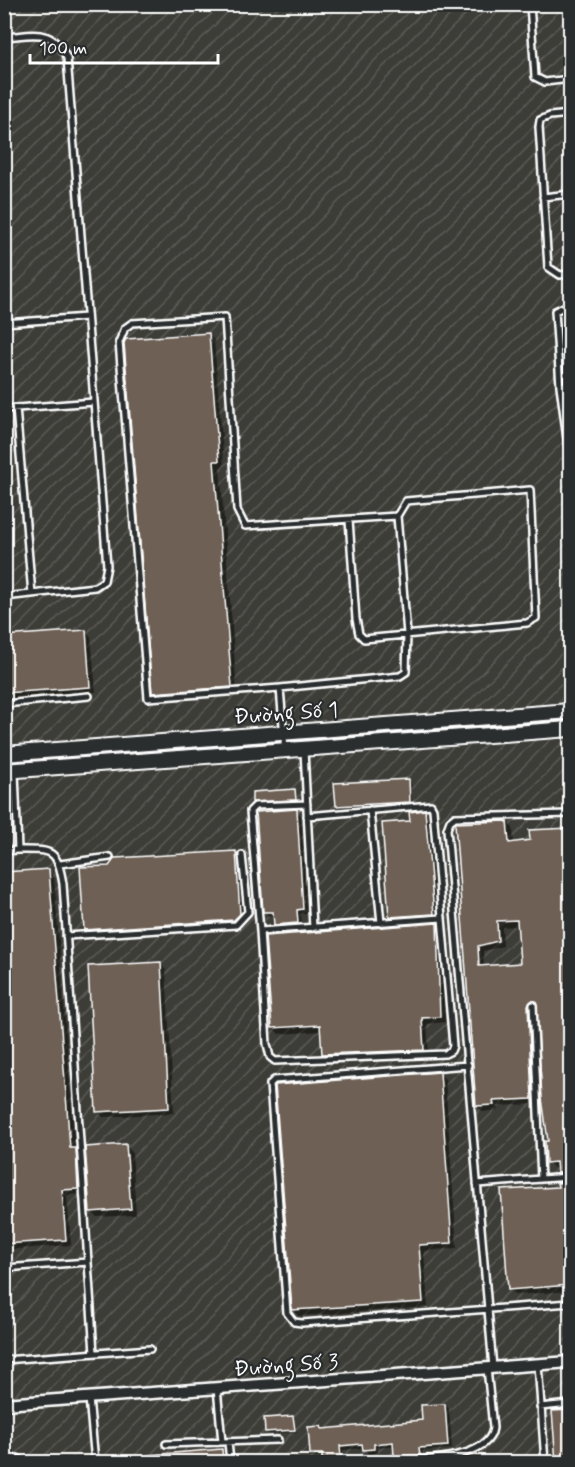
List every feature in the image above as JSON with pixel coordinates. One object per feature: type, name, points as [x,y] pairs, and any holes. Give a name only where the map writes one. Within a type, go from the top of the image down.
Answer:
[{"type":"street","name":"Đường Số 1","points":[[4,754],[570,711]]},
{"type":"street","name":"Đường Số 1","points":[[10,771],[570,729]]},
{"type":"street","name":"Đường Số 3","points":[[4,1404],[570,1362]]},
{"type":"lane","points":[[530,4],[535,77],[545,82],[570,79]]},
{"type":"lane","points":[[4,37],[45,34],[58,42],[67,58],[107,566],[104,581],[95,588],[4,597]]},
{"type":"lane","points":[[570,114],[550,116],[540,120],[548,267],[560,275],[570,274]]},
{"type":"lane","points":[[543,197],[570,194]]},
{"type":"lane","points":[[570,304],[555,311],[560,386],[570,461]]},
{"type":"lane","points":[[4,323],[87,317]]},
{"type":"lane","points":[[349,520],[359,634],[364,639],[407,634],[527,624],[536,618],[532,494],[530,490],[406,501],[397,516],[407,634],[406,672],[400,676],[148,698],[119,342],[125,328],[132,323],[225,317],[239,518],[245,526],[397,516]]},
{"type":"lane","points":[[560,386],[570,385]]},
{"type":"lane","points":[[4,409],[94,402]]},
{"type":"lane","points":[[16,408],[32,594]]},
{"type":"lane","points":[[280,688],[285,750]]},
{"type":"lane","points":[[4,704],[89,696]]},
{"type":"lane","points":[[303,748],[313,928]]},
{"type":"lane","points":[[10,771],[18,849]]},
{"type":"lane","points":[[307,804],[255,806],[250,811],[267,1044],[270,1057],[275,1061],[445,1054],[453,1046],[434,808],[427,805],[307,816]]},
{"type":"lane","points":[[370,810],[381,922]]},
{"type":"lane","points":[[376,1462],[468,1455],[488,1441],[494,1428],[468,1065],[447,830],[450,821],[455,818],[504,814],[570,814]]},
{"type":"lane","points":[[4,851],[48,850],[54,854],[60,864],[94,1353]]},
{"type":"lane","points":[[66,936],[236,925],[248,912],[242,855]]},
{"type":"lane","points":[[60,864],[110,856]]},
{"type":"lane","points":[[260,931],[442,918]]},
{"type":"lane","points":[[533,1005],[541,1179]]},
{"type":"lane","points":[[468,1065],[274,1080],[270,1084],[287,1313],[294,1322],[302,1323],[570,1303]]},
{"type":"lane","points":[[477,1184],[570,1177]]},
{"type":"lane","points":[[4,1268],[88,1262]]},
{"type":"lane","points":[[4,1360],[150,1349]]},
{"type":"lane","points":[[538,1364],[545,1462]]},
{"type":"lane","points":[[217,1388],[230,1462]]},
{"type":"lane","points":[[89,1398],[95,1462]]},
{"type":"lane","points":[[540,1407],[570,1404]]},
{"type":"lane","points":[[166,1444],[278,1440]]},
{"type":"lane","points":[[4,1459],[17,1458],[26,1462]]},
{"type":"shaded area","points":[[4,5],[570,5],[570,1462],[5,1462]]},
{"type":"building","points":[[209,333],[219,461],[214,461],[232,687],[152,693],[124,343],[126,339]]},
{"type":"building","points":[[86,630],[90,687],[4,693],[4,636]]},
{"type":"building","points":[[409,779],[410,802],[336,806],[334,783]]},
{"type":"building","points":[[295,789],[296,800],[252,802],[252,792]]},
{"type":"building","points":[[297,809],[303,909],[297,910],[298,923],[274,925],[273,912],[263,912],[256,812]]},
{"type":"building","points":[[425,810],[434,914],[389,917],[382,823],[410,821],[409,812]]},
{"type":"building","points":[[507,821],[509,843],[530,840],[529,830],[570,828],[570,1172],[557,1173],[556,1162],[546,1163],[545,1141],[548,1141],[542,1098],[536,1001],[531,1001],[528,1005],[532,1099],[493,1101],[494,1105],[476,1106],[455,823]],"holes":[[[517,920],[520,963],[479,966],[478,946],[498,941],[497,921]]]},
{"type":"building","points":[[236,851],[240,914],[234,920],[84,930],[80,867],[109,866],[115,858]]},
{"type":"building","points":[[49,869],[70,1148],[76,1148],[78,1189],[62,1190],[66,1240],[4,1244],[4,872]]},
{"type":"building","points":[[437,923],[440,1017],[422,1018],[424,1050],[322,1054],[320,1025],[272,1028],[265,936]]},
{"type":"building","points":[[161,962],[169,1108],[96,1112],[88,966]]},
{"type":"building","points":[[440,1072],[452,1243],[419,1245],[423,1302],[292,1310],[275,1085]]},
{"type":"building","points":[[126,1144],[131,1209],[90,1212],[85,1147]]},
{"type":"building","points":[[570,1182],[570,1285],[508,1290],[501,1190],[558,1187],[557,1183]]},
{"type":"building","points":[[445,1404],[448,1446],[419,1448],[420,1455],[394,1456],[393,1442],[374,1444],[374,1449],[363,1450],[362,1444],[340,1446],[341,1458],[322,1459],[322,1454],[310,1454],[308,1427],[321,1426],[322,1429],[422,1420],[421,1405]]},
{"type":"building","points":[[570,1410],[570,1462],[556,1462],[552,1411]]},
{"type":"building","points":[[293,1416],[295,1430],[265,1432],[264,1418]]},
{"type":"building","points":[[222,1449],[223,1462],[149,1462],[149,1455]]}]
